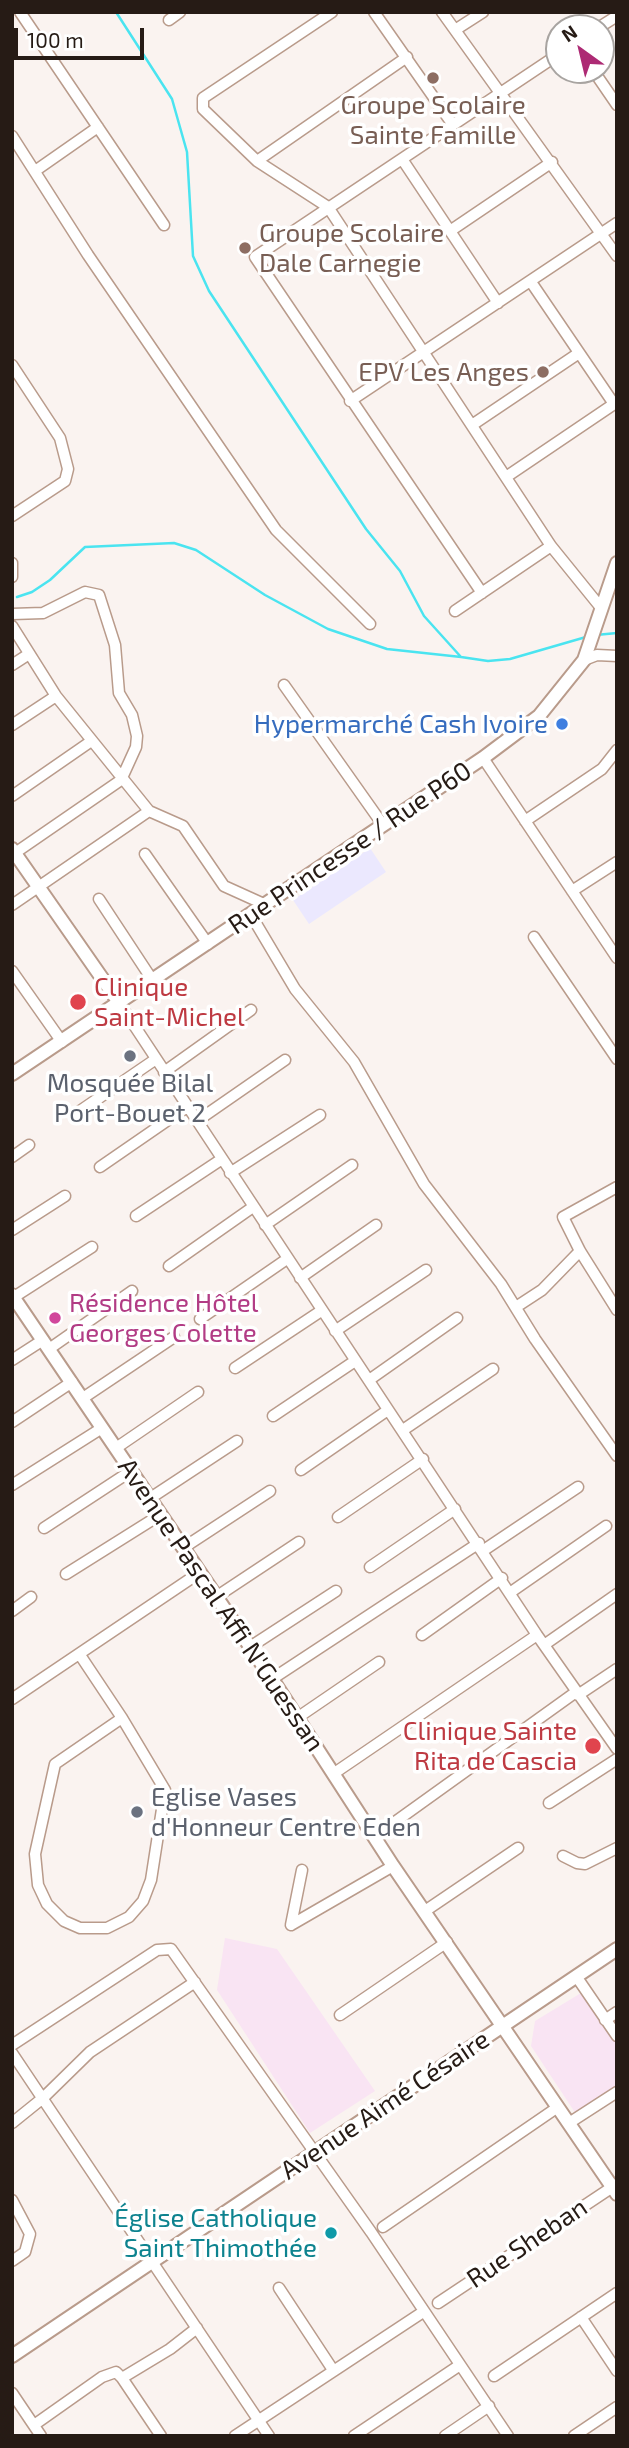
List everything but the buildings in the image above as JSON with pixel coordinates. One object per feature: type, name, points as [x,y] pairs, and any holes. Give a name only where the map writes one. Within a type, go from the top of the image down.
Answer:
[{"type":"street","points":[[20,12],[164,225]]},
{"type":"street","points":[[169,20],[180,12]]},
{"type":"street","points":[[374,12],[453,125]]},
{"type":"street","points":[[442,12],[617,256]]},
{"type":"street","points":[[455,30],[483,12]]},
{"type":"street","points":[[325,14],[203,98],[203,109],[257,161],[328,207],[551,545],[602,609]]},
{"type":"street","points":[[257,161],[407,57]]},
{"type":"street","points":[[482,593],[255,262],[258,255],[328,207],[545,63]]},
{"type":"street","points":[[603,84],[617,105]]},
{"type":"street","points":[[35,171],[98,127]]},
{"type":"street","points":[[12,136],[88,255],[276,530],[370,624]]},
{"type":"street","points":[[12,158],[22,151]]},
{"type":"street","points":[[402,159],[498,303]]},
{"type":"street","points":[[450,231],[552,162]]},
{"type":"street","points":[[350,401],[617,223]]},
{"type":"street","points":[[506,477],[615,403],[531,282]]},
{"type":"street","points":[[472,425],[579,353]]},
{"type":"street","points":[[12,365],[60,438],[68,469],[65,481],[12,516]]},
{"type":"street","points":[[455,611],[551,545]]},
{"type":"street","points":[[12,563],[12,577]]},
{"type":"street","name":"Rue Princesse / Rue P60","points":[[13,1070],[120,1004],[483,758],[548,708],[584,660],[617,563]]},
{"type":"street","points":[[12,614],[43,612],[85,592],[99,595],[115,645],[119,693],[132,715],[137,736],[136,747],[121,780],[14,851],[120,1004],[321,1311],[423,1459],[541,1640],[616,1747]]},
{"type":"street","points":[[12,626],[56,696],[90,742],[149,811],[183,826],[224,886],[266,905]]},
{"type":"street","points":[[12,665],[29,654]]},
{"type":"street","points":[[584,660],[597,655],[617,656]]},
{"type":"street","points":[[284,685],[383,825]]},
{"type":"street","points":[[12,725],[56,696]]},
{"type":"street","points":[[12,796],[90,742]]},
{"type":"street","points":[[525,821],[602,769],[617,750]]},
{"type":"street","points":[[483,758],[617,958]]},
{"type":"street","points":[[12,905],[149,811]]},
{"type":"street","points":[[145,854],[208,944]]},
{"type":"street","points":[[572,891],[617,862]]},
{"type":"street","points":[[99,899],[153,981]]},
{"type":"street","points":[[251,915],[295,989],[361,1073],[424,1184],[516,1307],[617,1456]]},
{"type":"street","points":[[534,937],[617,1059]]},
{"type":"street","points":[[12,971],[62,1042]]},
{"type":"street","points":[[164,1072],[251,1010]]},
{"type":"street","points":[[74,1115],[156,1059]]},
{"type":"street","points":[[197,1121],[285,1060]]},
{"type":"street","points":[[100,1167],[187,1107]]},
{"type":"street","points":[[230,1173],[320,1115]]},
{"type":"street","points":[[12,1157],[29,1146]]},
{"type":"street","points":[[136,1216],[222,1159]]},
{"type":"street","points":[[265,1225],[352,1165]]},
{"type":"street","points":[[617,1187],[563,1217],[580,1251],[617,1310]]},
{"type":"street","points":[[12,1230],[65,1196]]},
{"type":"street","points":[[169,1266],[253,1207]]},
{"type":"street","points":[[300,1278],[376,1225]]},
{"type":"street","points":[[13,1296],[92,1247]]},
{"type":"street","points":[[516,1307],[542,1290],[580,1251]]},
{"type":"street","points":[[201,1319],[287,1259]]},
{"type":"street","points":[[335,1331],[426,1270]]},
{"type":"street","points":[[12,1360],[46,1344],[132,1291]]},
{"type":"street","name":"Avenue Pascal Affi N'Guessan","points":[[13,1296],[272,1679],[393,1866],[615,2188]]},
{"type":"street","points":[[235,1368],[321,1311]]},
{"type":"street","points":[[369,1380],[457,1318]]},
{"type":"street","points":[[83,1398],[174,1337]]},
{"type":"street","points":[[273,1416],[355,1361]]},
{"type":"street","points":[[403,1430],[493,1369]]},
{"type":"street","points":[[12,1422],[72,1382]]},
{"type":"street","points":[[116,1448],[198,1392]]},
{"type":"street","points":[[301,1470],[388,1410]]},
{"type":"street","points":[[12,1485],[102,1428]]},
{"type":"street","points":[[149,1499],[237,1441]]},
{"type":"street","points":[[338,1517],[423,1459]]},
{"type":"street","points":[[44,1528],[131,1471]]},
{"type":"street","points":[[272,1679],[578,1487]]},
{"type":"street","points":[[183,1548],[271,1491]]},
{"type":"street","points":[[370,1567],[455,1509]]},
{"type":"street","points":[[66,1574],[160,1515]]},
{"type":"street","points":[[511,1592],[606,1526]]},
{"type":"street","points":[[216,1597],[299,1542]]},
{"type":"street","points":[[12,1699],[199,1573]]},
{"type":"street","points":[[422,1635],[502,1578]]},
{"type":"street","points":[[250,1647],[336,1591]]},
{"type":"street","points":[[333,1774],[617,1594]]},
{"type":"street","points":[[12,1611],[32,1597]]},
{"type":"street","points":[[80,1655],[122,1717],[165,1790],[151,1880],[143,1901],[129,1917],[107,1928],[80,1928],[64,1921],[47,1905],[38,1885],[35,1854],[55,1764],[122,1717]]},
{"type":"street","points":[[297,1718],[379,1662]]},
{"type":"street","points":[[374,1837],[577,1693],[617,1669]]},
{"type":"street","points":[[549,1803],[617,1759]]},
{"type":"street","points":[[425,1911],[518,1848]]},
{"type":"street","points":[[563,1856],[585,1864],[617,1848]]},
{"type":"street","points":[[302,1870],[291,1925],[393,1866]]},
{"type":"street","points":[[340,2015],[447,1942]]},
{"type":"street","points":[[12,2045],[158,1950],[171,1949],[312,2153],[371,2232],[509,2436]]},
{"type":"street","name":"Avenue Aimé Césaire","points":[[12,2356],[617,1949]]},
{"type":"street","points":[[576,1976],[617,2036]]},
{"type":"street","points":[[12,2123],[43,2098],[90,2052],[195,1982]]},
{"type":"street","points":[[605,2020],[617,2012]]},
{"type":"street","points":[[12,2053],[269,2436]]},
{"type":"street","points":[[569,2123],[617,2092]]},
{"type":"street","points":[[383,2227],[558,2107]]},
{"type":"street","name":"Rue Sheban","points":[[438,2303],[615,2188]]},
{"type":"street","points":[[12,2200],[30,2234],[25,2252],[12,2261]]},
{"type":"street","points":[[279,2288],[333,2370]]},
{"type":"street","points":[[494,2376],[617,2293]]},
{"type":"street","points":[[235,2436],[423,2312]]},
{"type":"street","points":[[581,2317],[617,2371]]},
{"type":"street","points":[[122,2378],[161,2355],[197,2328]]},
{"type":"street","points":[[354,2436],[460,2365]]},
{"type":"street","points":[[34,2425],[112,2372],[122,2378],[161,2436]]},
{"type":"street","points":[[12,2393],[41,2436]]},
{"type":"street","points":[[445,2436],[489,2406]]},
{"type":"street","points":[[582,2434],[617,2407]]},
{"type":"shaded area","points":[[370,848],[386,872],[309,924],[293,900]]},
{"type":"shaded area","points":[[225,1938],[277,1949],[375,2091],[310,2133],[217,1990]]},
{"type":"shaded area","points":[[581,1993],[617,2044],[617,2087],[576,2114],[531,2046],[535,2021]]},
{"type":"waterway","points":[[116,12],[172,99],[187,152],[193,256],[209,291],[366,529],[400,571],[424,616],[461,657],[488,661],[510,659],[586,637]]},
{"type":"waterway","points":[[17,597],[32,592],[50,580],[85,547],[174,543],[196,550],[265,595],[328,629],[387,649],[461,657]]},
{"type":"waterway","points":[[596,635],[617,633]]},
{"type":"place","name":"Groupe Scolaire Sainte Famille","points":[[433,78]]},
{"type":"place","name":"Groupe Scolaire Dale Carnegie","points":[[245,248]]},
{"type":"place","name":"EPV Les Anges","points":[[543,372]]},
{"type":"place","name":"Hypermarché Cash Ivoire","points":[[562,724]]},
{"type":"place","name":"Clinique Saint-Michel","points":[[78,1002]]},
{"type":"place","name":"Mosquée Bilal Port-Bouet 2","points":[[130,1056]]},
{"type":"place","name":"Résidence Hôtel Georges Colette","points":[[55,1318]]},
{"type":"place","name":"Clinique Sainte Rita de Cascia","points":[[593,1746]]},
{"type":"place","name":"Eglise Vases d'Honneur Centre Eden","points":[[137,1812]]},
{"type":"place","name":"Église Catholique Saint Thimothée","points":[[331,2233]]}]
